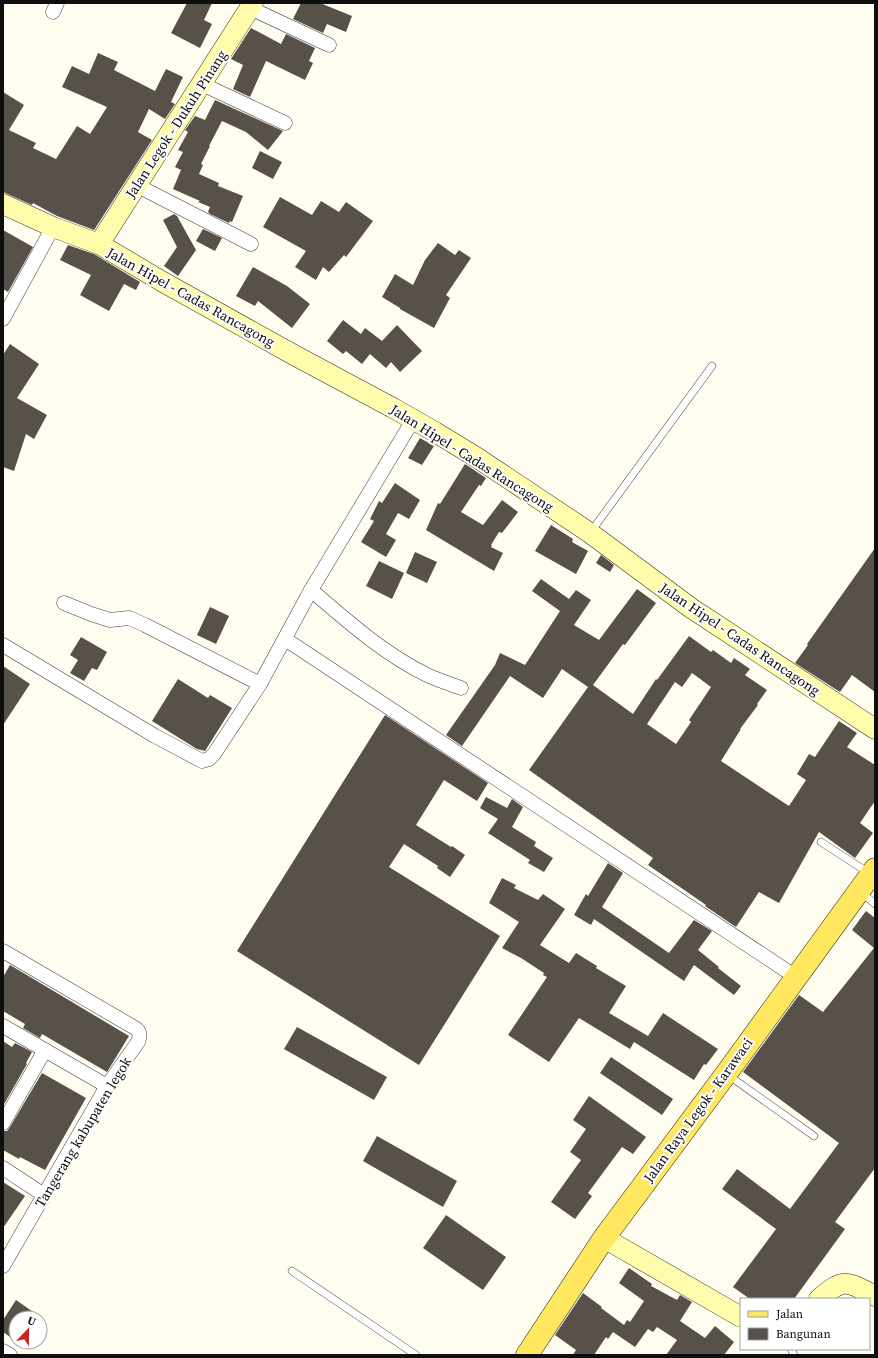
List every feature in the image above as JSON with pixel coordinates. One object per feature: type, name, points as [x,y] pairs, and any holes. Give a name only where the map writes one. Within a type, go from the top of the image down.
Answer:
[{"type":"main road","name":"Jalan Raya Legok - Karawaci","points":[[527,1355],[604,1238],[796,977],[870,884]]},
{"type":"street","points":[[251,5],[329,45]]},
{"type":"street","name":"Jalan Legok - Dukuh Pinang","points":[[99,244],[251,5]]},
{"type":"street","points":[[202,84],[285,123]]},
{"type":"street","points":[[136,185],[251,244]]},
{"type":"street","name":"Jalan Hipel - Cadas Rancagong","points":[[3,204],[53,227],[99,244],[163,282],[294,355],[387,404],[476,457],[590,533],[690,608],[875,729]]},
{"type":"street","points":[[3,319],[53,227]]},
{"type":"street","points":[[3,645],[155,736],[202,760],[209,759],[214,754],[260,684],[310,590],[412,420]]},
{"type":"street","points":[[310,590],[368,637],[400,659],[427,675],[461,688]]},
{"type":"street","points":[[64,603],[110,620],[128,618],[145,625],[260,684]]},
{"type":"street","points":[[285,639],[796,977]]},
{"type":"street","name":"Tangerang kabupaten legok","points":[[3,951],[138,1030],[140,1034],[138,1042],[107,1086],[4,1261]]},
{"type":"street","points":[[3,1026],[107,1086]]},
{"type":"street","points":[[3,1123],[45,1050]]},
{"type":"street","points":[[3,1168],[44,1195]]},
{"type":"street","points":[[604,1238],[740,1316]]},
{"type":"street","points":[[820,1298],[833,1287],[843,1283],[854,1285],[875,1296]]},
{"type":"street","points":[[3,1351],[10,1355]]},
{"type":"lane","points":[[590,533],[712,366]]},
{"type":"lane","points":[[821,842],[870,884]]},
{"type":"lane","points":[[726,1074],[814,1136]]},
{"type":"lane","points":[[292,1271],[416,1355]]},
{"type":"building","points":[[187,3],[212,3],[204,20],[212,24],[200,48],[171,33]]},
{"type":"building","points":[[301,3],[320,3],[352,16],[346,32],[327,24],[323,33],[293,19]]},
{"type":"building","points":[[251,28],[281,44],[286,34],[315,48],[309,61],[313,63],[305,80],[266,61],[250,97],[233,89],[243,65],[231,59]]},
{"type":"building","points":[[98,53],[118,62],[114,70],[155,91],[166,69],[183,77],[171,102],[175,104],[165,119],[149,109],[138,132],[152,140],[94,230],[57,216],[33,203],[32,205],[3,192],[3,92],[24,105],[9,130],[36,143],[33,148],[56,159],[77,126],[90,134],[107,107],[62,87],[72,66],[89,74]]},
{"type":"building","points":[[215,100],[283,131],[268,150],[246,132],[222,121],[201,164],[203,165],[199,174],[219,183],[218,186],[243,196],[232,222],[230,221],[229,223],[210,214],[208,212],[210,207],[173,189],[181,170],[175,167],[183,152],[178,150],[188,132],[185,130],[195,116],[205,120]]},
{"type":"building","points":[[260,151],[282,162],[273,179],[252,168]]},
{"type":"building","points":[[280,197],[312,215],[321,201],[339,212],[346,202],[373,221],[346,257],[344,255],[329,272],[323,267],[316,280],[295,267],[306,251],[263,227]]},
{"type":"building","points":[[174,214],[177,216],[196,250],[178,276],[164,266],[177,247],[163,220]]},
{"type":"building","points":[[203,229],[222,238],[215,251],[196,241]]},
{"type":"building","points":[[3,230],[33,247],[8,292],[3,289]]},
{"type":"building","points":[[438,243],[455,255],[459,250],[471,258],[446,295],[450,298],[434,328],[382,297],[395,274],[413,285],[425,260]]},
{"type":"building","points":[[68,245],[94,254],[140,282],[136,290],[124,284],[109,311],[80,295],[91,275],[60,260]]},
{"type":"building","points":[[253,267],[287,286],[310,304],[292,328],[258,301],[255,306],[236,296]]},
{"type":"building","points":[[343,320],[361,334],[365,328],[382,341],[397,325],[422,351],[400,372],[391,362],[386,368],[370,354],[362,364],[346,351],[343,354],[327,341]]},
{"type":"building","points":[[10,344],[39,364],[17,398],[47,415],[34,439],[26,434],[14,471],[3,467],[3,355]]},
{"type":"building","points":[[420,438],[434,446],[422,465],[408,458]]},
{"type":"building","points":[[465,464],[486,478],[481,486],[479,485],[461,512],[483,525],[502,500],[518,512],[502,533],[499,532],[491,545],[491,547],[503,553],[494,571],[426,530],[438,503],[440,504]]},
{"type":"building","points":[[395,483],[420,500],[409,519],[398,513],[386,534],[396,540],[386,557],[361,542],[374,521],[370,519],[379,501],[382,503]]},
{"type":"building","points":[[551,525],[573,539],[572,542],[588,551],[576,574],[535,551]]},
{"type":"building","points":[[875,548],[875,692],[852,675],[840,692],[795,663]]},
{"type":"building","points":[[415,552],[437,562],[427,583],[406,573]]},
{"type":"building","points":[[601,555],[614,565],[610,572],[596,563]]},
{"type":"building","points":[[379,561],[404,573],[392,599],[366,586]]},
{"type":"building","points":[[541,579],[569,599],[576,590],[591,600],[574,625],[599,640],[637,589],[656,603],[593,685],[633,714],[656,679],[657,680],[689,636],[711,652],[713,650],[731,663],[734,658],[750,669],[745,675],[767,690],[740,729],[721,761],[789,806],[806,780],[797,774],[809,754],[815,757],[839,721],[857,733],[847,747],[875,765],[875,801],[860,823],[873,833],[855,858],[819,832],[779,903],[759,892],[736,927],[648,865],[653,858],[529,770],[588,687],[562,669],[543,698],[510,676],[462,746],[446,735],[495,665],[500,653],[525,665],[560,611],[532,591]],"holes":[[[692,673],[711,687],[689,720],[691,722],[676,744],[647,724],[675,682],[682,687]]]},
{"type":"building","points":[[210,607],[229,616],[216,644],[197,635]]},
{"type":"building","points":[[81,637],[107,652],[97,670],[92,668],[84,681],[70,673],[78,660],[70,655]]},
{"type":"building","points":[[3,666],[30,684],[3,725]]},
{"type":"building","points":[[178,679],[208,698],[210,695],[232,708],[205,751],[197,749],[152,721]]},
{"type":"building","points":[[385,715],[488,783],[477,801],[444,780],[416,825],[465,855],[450,877],[437,868],[438,866],[404,844],[389,867],[500,936],[419,1065],[237,951]]},
{"type":"building","points":[[486,797],[507,808],[512,799],[523,807],[512,827],[536,842],[534,846],[553,858],[544,872],[528,863],[530,860],[488,833],[498,819],[480,808]]},
{"type":"building","points":[[608,863],[623,873],[602,907],[669,953],[694,920],[712,931],[698,950],[741,986],[734,995],[694,965],[684,981],[594,919],[591,925],[574,915],[586,894],[588,896]]},
{"type":"building","points":[[502,878],[516,885],[514,888],[538,900],[543,894],[565,909],[540,945],[569,963],[576,953],[597,966],[596,968],[626,986],[609,1013],[648,1036],[663,1013],[718,1049],[706,1065],[704,1064],[694,1080],[634,1042],[630,1049],[579,1018],[549,1062],[508,1035],[547,977],[543,975],[544,973],[521,958],[502,948],[519,922],[489,903]]},
{"type":"building","points":[[866,911],[875,918],[875,1168],[835,1222],[845,1229],[795,1298],[749,1298],[733,1287],[776,1229],[722,1189],[737,1169],[790,1209],[839,1143],[743,1072],[799,995],[823,1012],[874,948],[852,930]]},
{"type":"building","points":[[10,965],[129,1036],[107,1072],[42,1034],[40,1038],[23,1028],[25,1024],[3,1011],[3,977]]},
{"type":"building","points":[[297,1027],[387,1077],[374,1100],[284,1049]]},
{"type":"building","points":[[3,1041],[12,1047],[15,1043],[32,1052],[26,1063],[27,1064],[3,1106]]},
{"type":"building","points":[[611,1057],[673,1099],[662,1115],[600,1073]]},
{"type":"building","points":[[42,1073],[86,1098],[45,1170],[20,1157],[19,1159],[3,1150],[3,1131],[7,1131],[10,1127]]},
{"type":"building","points":[[589,1096],[646,1137],[633,1154],[622,1147],[588,1193],[592,1196],[575,1219],[551,1202],[581,1160],[570,1152],[586,1129],[573,1120]]},
{"type":"building","points":[[377,1136],[457,1181],[443,1207],[363,1161]]},
{"type":"building","points":[[3,1182],[25,1196],[3,1228]]},
{"type":"building","points":[[446,1215],[506,1257],[483,1290],[423,1248]]},
{"type":"building","points":[[629,1268],[652,1284],[651,1286],[677,1300],[680,1295],[692,1302],[680,1321],[705,1338],[715,1326],[734,1342],[724,1355],[666,1355],[677,1340],[657,1327],[653,1332],[648,1329],[635,1347],[613,1332],[608,1339],[606,1337],[594,1355],[573,1355],[576,1350],[555,1335],[583,1293],[624,1325],[627,1320],[630,1322],[644,1301],[619,1283]]},
{"type":"building","points":[[16,1300],[30,1310],[10,1310]]},
{"type":"building","points":[[8,1312],[8,1335],[3,1332],[3,1320]]}]
